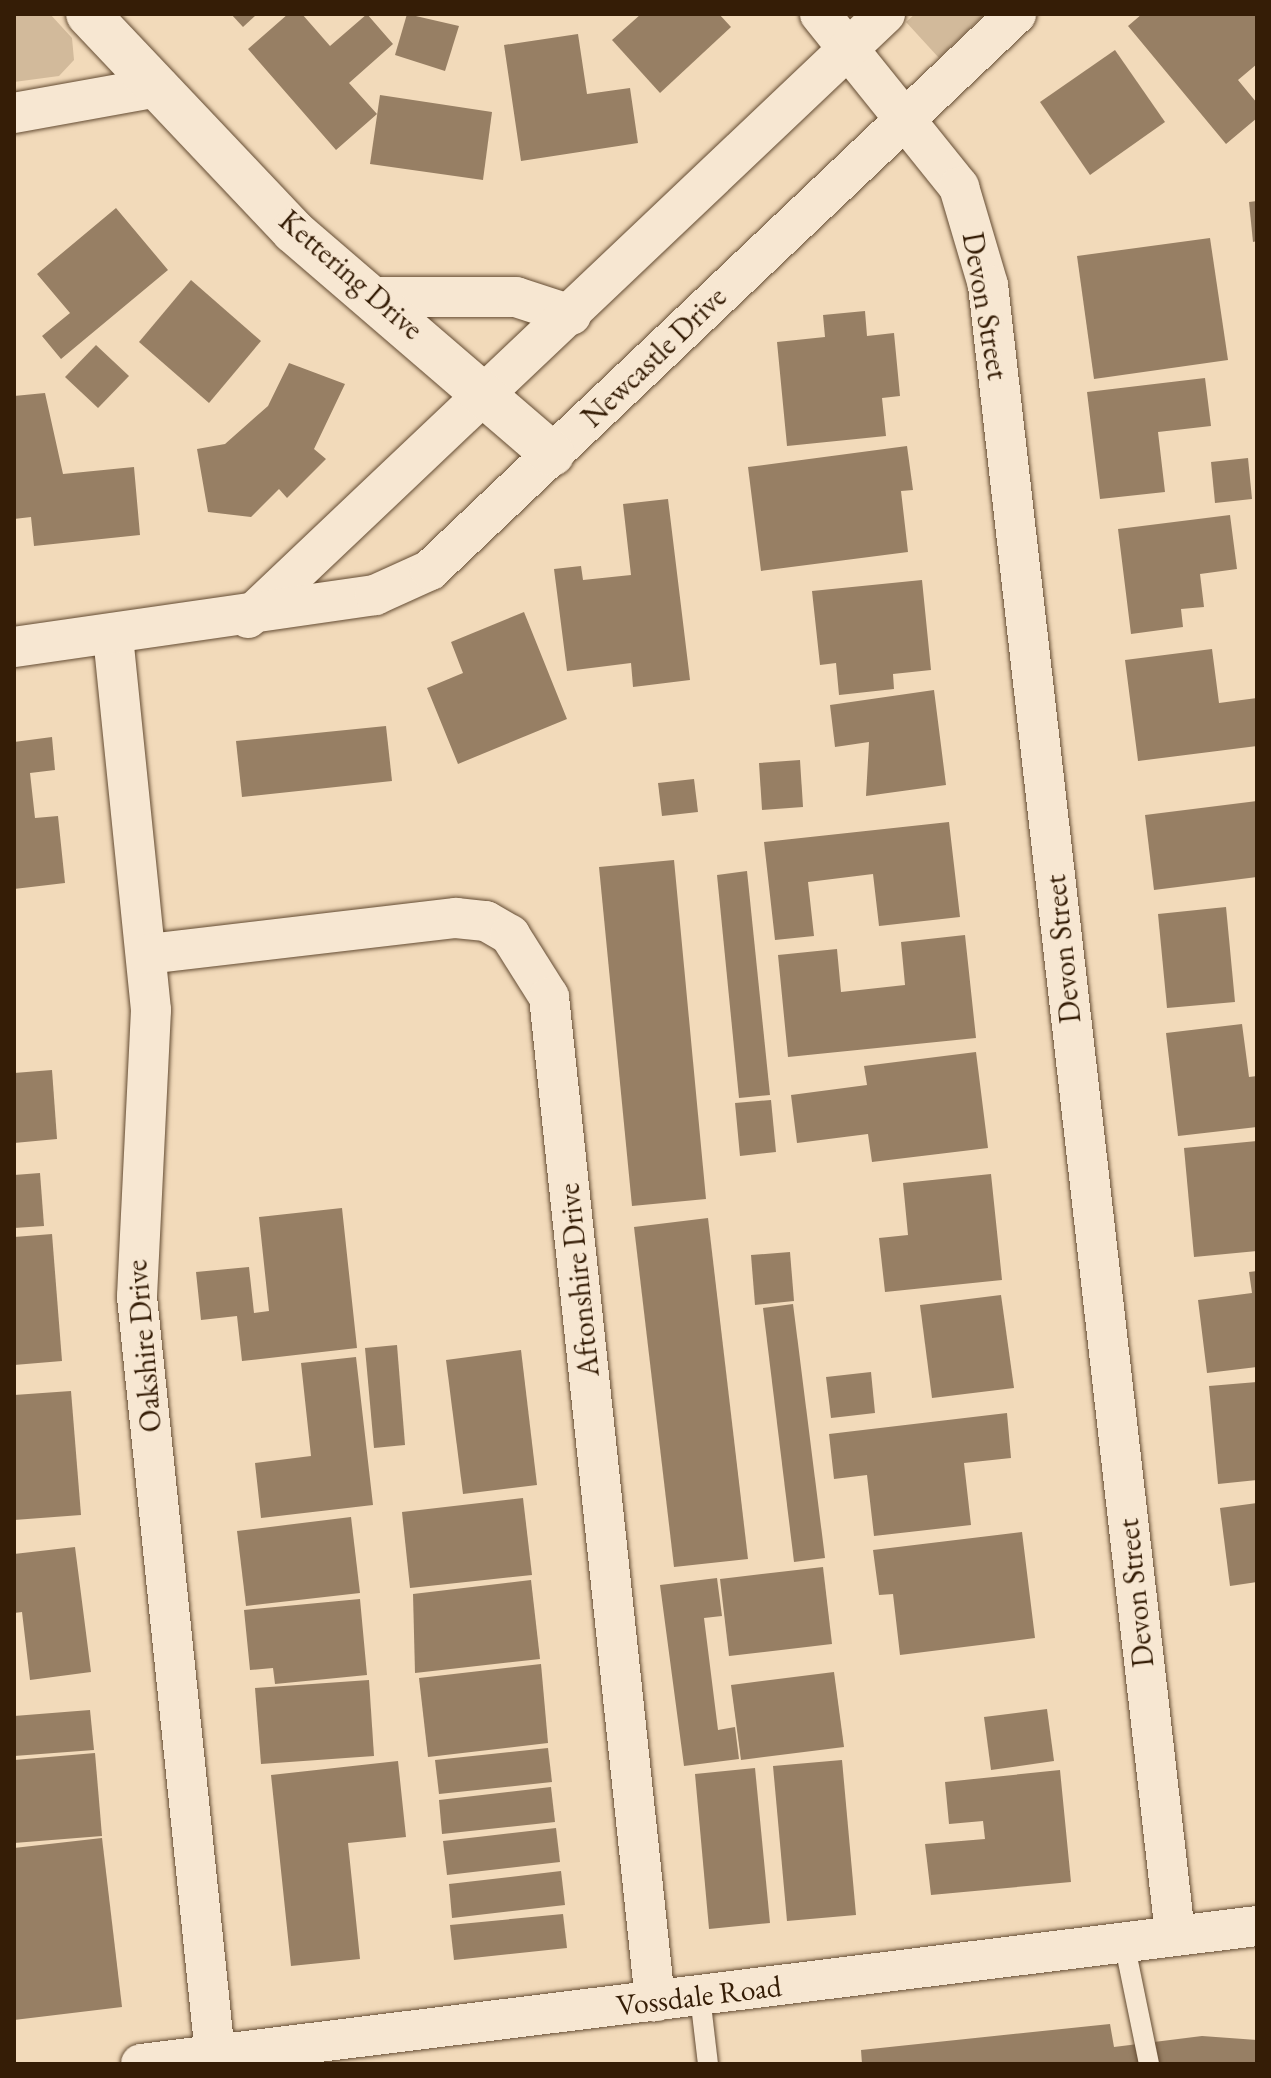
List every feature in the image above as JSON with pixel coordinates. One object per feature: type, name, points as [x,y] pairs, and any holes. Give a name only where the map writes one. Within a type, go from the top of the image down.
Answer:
[{"type":"street","name":"Kettering Drive","points":[[88,14],[293,231],[489,393],[552,454]]},
{"type":"street","name":"Devon Street","points":[[820,14],[851,46],[959,187],[988,285],[1175,1935]]},
{"type":"street","points":[[248,618],[489,393],[885,14]]},
{"type":"street","name":"Newcastle Drive","points":[[14,647],[248,618],[375,595],[430,570],[1016,14]]},
{"type":"street","points":[[14,113],[159,87]]},
{"type":"street","points":[[376,297],[516,297],[571,315]]},
{"type":"street","name":"Oakshire Drive","points":[[113,636],[148,954],[137,1297],[215,2054]]},
{"type":"street","name":"Aftonshire Drive","points":[[148,954],[456,918],[486,921],[510,935],[549,997],[655,2001]]},
{"type":"street","name":"Vossdale Road","points":[[141,2064],[215,2054],[345,2051],[655,2001],[1257,1926]]},
{"type":"lane","points":[[1124,1942],[1149,2064]]},
{"type":"lane","points":[[700,1996],[708,2064]]},
{"type":"shaded area","points":[[14,14],[50,14],[72,38],[74,60],[59,76],[14,82]]},
{"type":"shaded area","points":[[915,14],[985,14],[939,58],[906,22]]},
{"type":"building","points":[[231,14],[257,14],[243,27]]},
{"type":"building","points":[[288,14],[302,14],[330,46],[367,14],[393,44],[349,83],[377,114],[336,150],[248,49]]},
{"type":"building","points":[[407,14],[459,26],[445,71],[395,55]]},
{"type":"building","points":[[641,14],[719,14],[731,27],[660,93],[612,40]]},
{"type":"building","points":[[1142,14],[1257,14],[1257,64],[1238,80],[1257,103],[1257,118],[1226,144],[1128,26]]},
{"type":"building","points":[[578,34],[587,94],[630,88],[638,143],[521,161],[504,45]]},
{"type":"building","points":[[1115,50],[1165,122],[1090,175],[1040,102]]},
{"type":"building","points":[[380,95],[492,112],[483,180],[370,164]]},
{"type":"building","points":[[1257,201],[1257,241],[1253,242],[1249,202]]},
{"type":"building","points":[[116,208],[168,270],[61,359],[42,336],[70,313],[37,274]]},
{"type":"building","points":[[1210,238],[1228,360],[1094,379],[1077,256]]},
{"type":"building","points":[[191,280],[261,341],[209,403],[139,342]]},
{"type":"building","points":[[865,311],[867,336],[894,333],[900,396],[882,398],[886,436],[787,446],[777,342],[825,337],[823,315]]},
{"type":"building","points":[[96,345],[129,376],[98,408],[65,377]]},
{"type":"building","points":[[289,363],[345,384],[314,449],[326,459],[287,498],[279,489],[251,517],[208,512],[197,449],[225,444],[268,406]]},
{"type":"building","points":[[1205,378],[1211,426],[1158,432],[1165,492],[1100,499],[1087,392]]},
{"type":"building","points":[[45,393],[63,474],[134,467],[140,535],[34,546],[31,517],[14,519],[14,396]]},
{"type":"building","points":[[907,446],[913,490],[901,491],[908,552],[761,571],[748,467]]},
{"type":"building","points":[[1248,458],[1252,499],[1215,503],[1211,462]]},
{"type":"building","points":[[668,499],[690,680],[633,687],[631,663],[567,671],[554,569],[581,566],[583,580],[631,575],[623,504]]},
{"type":"building","points":[[1230,515],[1237,569],[1200,574],[1204,607],[1181,609],[1183,627],[1131,634],[1118,529]]},
{"type":"building","points":[[922,580],[931,670],[893,674],[894,689],[839,695],[836,663],[820,665],[812,591]]},
{"type":"building","points":[[524,612],[567,719],[458,764],[427,688],[463,673],[451,642]]},
{"type":"building","points":[[1212,649],[1219,703],[1257,698],[1257,746],[1138,761],[1125,660]]},
{"type":"building","points":[[934,690],[946,785],[866,796],[869,742],[835,747],[830,705]]},
{"type":"building","points":[[386,726],[392,781],[242,797],[236,741]]},
{"type":"building","points":[[52,737],[55,770],[30,773],[35,818],[58,816],[65,883],[14,889],[14,742]]},
{"type":"building","points":[[800,760],[803,807],[762,810],[759,763]]},
{"type":"building","points":[[694,779],[698,812],[662,816],[658,783]]},
{"type":"building","points":[[1257,801],[1257,877],[1154,890],[1145,815]]},
{"type":"building","points":[[949,822],[960,917],[879,926],[873,874],[808,882],[814,936],[775,940],[764,842]]},
{"type":"building","points":[[674,860],[706,1199],[632,1206],[599,867]]},
{"type":"building","points":[[747,871],[770,1095],[739,1098],[717,875]]},
{"type":"building","points":[[1226,907],[1235,1002],[1167,1008],[1158,914]]},
{"type":"building","points":[[965,935],[976,1038],[788,1057],[778,955],[837,949],[841,992],[905,985],[901,942]]},
{"type":"building","points":[[1242,1024],[1249,1077],[1257,1076],[1257,1127],[1178,1136],[1166,1033]]},
{"type":"building","points":[[976,1052],[988,1148],[872,1162],[868,1134],[797,1143],[791,1095],[867,1085],[864,1066]]},
{"type":"building","points":[[52,1070],[57,1139],[14,1143],[14,1073]]},
{"type":"building","points":[[771,1100],[776,1152],[740,1156],[735,1103]]},
{"type":"building","points":[[1257,1141],[1257,1251],[1194,1257],[1184,1148]]},
{"type":"building","points":[[40,1173],[44,1226],[14,1228],[14,1175]]},
{"type":"building","points":[[991,1174],[1002,1280],[885,1292],[879,1238],[908,1235],[903,1183]]},
{"type":"building","points":[[342,1208],[357,1348],[242,1361],[237,1316],[201,1320],[196,1272],[249,1267],[254,1313],[269,1311],[259,1217]]},
{"type":"building","points":[[708,1218],[748,1559],[674,1567],[634,1227]]},
{"type":"building","points":[[52,1234],[62,1361],[14,1365],[14,1237]]},
{"type":"building","points":[[790,1252],[794,1301],[755,1305],[751,1255]]},
{"type":"building","points":[[1257,1271],[1257,1367],[1207,1373],[1198,1300],[1252,1293],[1249,1272]]},
{"type":"building","points":[[1001,1295],[1014,1388],[932,1398],[920,1305]]},
{"type":"building","points":[[793,1304],[825,1558],[794,1562],[763,1308]]},
{"type":"building","points":[[397,1345],[405,1445],[374,1448],[365,1348]]},
{"type":"building","points":[[521,1350],[537,1485],[463,1494],[446,1360]]},
{"type":"building","points":[[356,1357],[373,1505],[261,1518],[255,1463],[311,1456],[301,1363]]},
{"type":"building","points":[[871,1372],[875,1413],[831,1418],[826,1377]]},
{"type":"building","points":[[1257,1382],[1257,1480],[1218,1484],[1209,1386]]},
{"type":"building","points":[[71,1391],[81,1515],[14,1520],[14,1395]]},
{"type":"building","points":[[1007,1413],[1011,1458],[964,1463],[971,1525],[874,1536],[867,1475],[834,1479],[829,1434]]},
{"type":"building","points":[[523,1498],[532,1575],[410,1588],[402,1512]]},
{"type":"building","points":[[1257,1503],[1257,1582],[1230,1586],[1220,1508]]},
{"type":"building","points":[[351,1517],[360,1593],[246,1606],[237,1531]]},
{"type":"building","points":[[1022,1532],[1035,1638],[900,1655],[893,1594],[879,1595],[873,1550]]},
{"type":"building","points":[[75,1547],[91,1672],[30,1680],[22,1612],[14,1613],[14,1554]]},
{"type":"building","points":[[823,1567],[832,1644],[729,1656],[720,1579]]},
{"type":"building","points":[[717,1578],[722,1616],[704,1618],[718,1730],[735,1727],[739,1759],[684,1766],[660,1585]]},
{"type":"building","points":[[531,1580],[540,1659],[415,1673],[413,1594]]},
{"type":"building","points":[[360,1599],[367,1675],[275,1684],[273,1668],[250,1670],[244,1610]]},
{"type":"building","points":[[541,1664],[548,1743],[428,1757],[419,1678]]},
{"type":"building","points":[[834,1672],[844,1747],[741,1760],[731,1685]]},
{"type":"building","points":[[369,1680],[374,1756],[261,1764],[255,1688]]},
{"type":"building","points":[[1047,1709],[1054,1761],[991,1770],[984,1717]]},
{"type":"building","points":[[90,1710],[94,1750],[14,1756],[14,1716]]},
{"type":"building","points":[[548,1748],[552,1782],[439,1794],[435,1760]]},
{"type":"building","points":[[95,1753],[102,1836],[14,1843],[14,1760]]},
{"type":"building","points":[[842,1760],[856,1915],[787,1921],[773,1766]]},
{"type":"building","points":[[398,1761],[406,1837],[348,1843],[360,1959],[291,1966],[271,1775]]},
{"type":"building","points":[[755,1768],[770,1923],[709,1929],[695,1774]]},
{"type":"building","points":[[1060,1770],[1071,1882],[931,1895],[925,1844],[985,1839],[983,1821],[949,1824],[945,1782]]},
{"type":"building","points":[[551,1787],[555,1822],[442,1834],[439,1800]]},
{"type":"building","points":[[556,1828],[560,1862],[447,1875],[443,1841]]},
{"type":"building","points":[[102,1838],[122,2007],[14,2020],[14,1848]]},
{"type":"building","points":[[561,1871],[565,1905],[452,1918],[449,1884]]},
{"type":"building","points":[[563,1914],[567,1948],[454,1960],[450,1925]]},
{"type":"building","points":[[1110,2024],[1114,2047],[1202,2036],[1257,2040],[1257,2064],[862,2064],[861,2050]]}]
